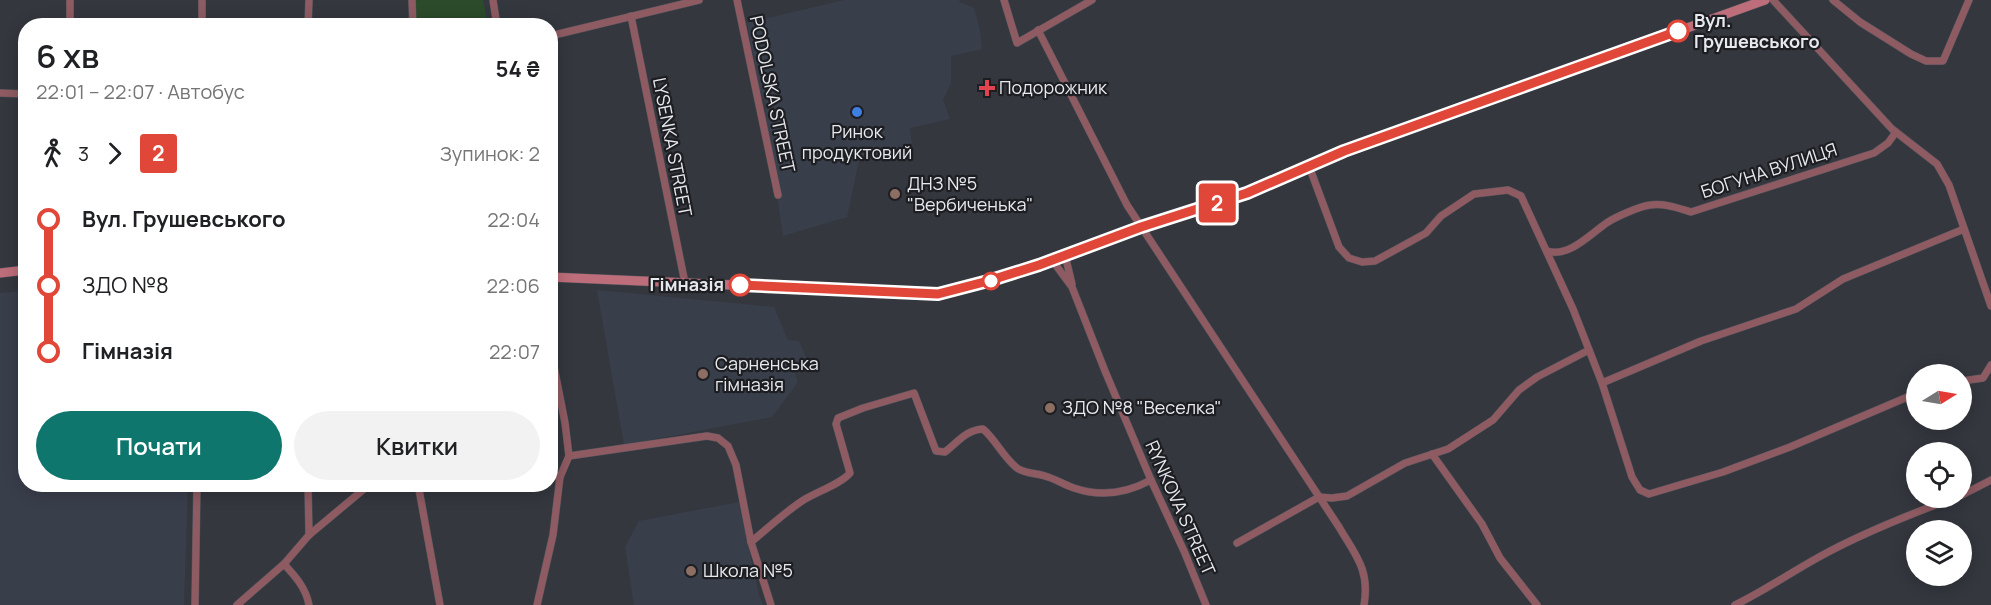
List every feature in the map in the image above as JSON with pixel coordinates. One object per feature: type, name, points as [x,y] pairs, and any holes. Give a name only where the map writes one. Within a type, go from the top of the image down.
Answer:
[{"type":"main road","points":[[558,277],[938,294],[988,281],[1141,227],[1247,193],[1344,151],[1763,0]]},
{"type":"main road","points":[[0,273],[18,271]]},
{"type":"street","points":[[70,0],[70,18]]},
{"type":"street","points":[[202,0],[202,18]]},
{"type":"street","points":[[308,18],[309,0]]},
{"type":"street","points":[[412,0],[413,18]]},
{"type":"street","points":[[493,0],[496,18]]},
{"type":"street","points":[[558,34],[699,0]]},
{"type":"street","name":"PODOLSKA STREET","points":[[737,0],[778,195]]},
{"type":"street","points":[[1004,0],[1017,43],[1092,0]]},
{"type":"street","points":[[1773,0],[1896,132],[1937,164],[1949,185],[1991,306]]},
{"type":"street","points":[[1833,0],[1860,22],[1911,54],[1926,61],[1943,61],[1969,0]]},
{"type":"street","name":"LYSENKA STREET","points":[[631,16],[685,283]]},
{"type":"street","points":[[1038,30],[1127,205],[1362,565],[1366,578],[1364,605]]},
{"type":"street","points":[[0,93],[18,94]]},
{"type":"street","name":"БОГУНА ВУЛИЦЯ","points":[[1547,251],[1563,252],[1609,222],[1649,204],[1665,205],[1691,212],[1874,153],[1888,143],[1896,132]]},
{"type":"street","points":[[1309,166],[1339,247],[1349,258],[1362,262],[1376,261],[1426,233],[1442,216],[1474,194],[1508,190],[1521,196],[1573,309],[1602,383],[1632,477],[1640,490],[1649,494],[1723,472],[1779,451],[1906,398]]},
{"type":"street","points":[[1602,383],[1701,341],[1796,309],[1843,279],[1964,228]]},
{"type":"street","points":[[1065,255],[1072,287]]},
{"type":"street","name":"RYNKOVA STREET","points":[[1052,260],[1072,287],[1105,371],[1206,605]]},
{"type":"street","points":[[1237,543],[1319,496],[1332,498],[1347,496],[1405,463],[1448,449],[1493,420],[1519,390],[1537,376],[1589,350]]},
{"type":"street","points":[[1972,380],[1983,378],[1991,365]]},
{"type":"street","points":[[537,605],[553,535],[560,477],[569,456],[558,387]]},
{"type":"street","points":[[751,542],[801,502],[845,480],[850,473],[836,424],[838,418],[914,393],[936,451],[945,452],[964,435],[983,429],[1019,469],[1047,476],[1074,488],[1095,493],[1117,492],[1138,487],[1151,480]]},
{"type":"street","points":[[569,456],[707,436],[718,438],[728,446],[736,465],[751,542],[771,605]]},
{"type":"street","points":[[1432,454],[1482,524],[1500,558],[1537,605]]},
{"type":"street","points":[[1972,490],[1991,480]]},
{"type":"street","points":[[195,605],[197,492]]},
{"type":"street","points":[[308,492],[309,536]]},
{"type":"street","points":[[237,605],[284,564],[309,536],[361,492]]},
{"type":"street","points":[[419,492],[440,605]]},
{"type":"street","points":[[1735,605],[1760,593],[1820,556],[1862,535],[1929,508]]},
{"type":"street","points":[[284,564],[300,582],[308,596],[309,605]]},
{"type":"shaded area","name":"Ринок продуктовий","points":[[844,0],[960,0],[959,2],[974,8],[982,49],[951,56],[951,83],[943,100],[950,119],[910,128],[912,144],[859,160],[847,217],[783,236],[775,181],[764,131],[766,105],[760,91],[747,23]]},
{"type":"shaded area","name":"Сарненська гімназія","points":[[597,290],[774,307],[788,340],[799,341],[808,362],[792,365],[798,382],[772,417],[624,445]]},
{"type":"shaded area","points":[[18,292],[18,492],[188,492],[184,605],[0,605],[0,293]]},
{"type":"shaded area","name":"Школа №5","points":[[739,502],[763,605],[634,605],[625,547],[639,521]]},
{"type":"green space","points":[[416,0],[483,0],[487,18],[416,18]]},
{"type":"bus line","name":"2","points":[[740,285],[938,294],[988,281],[1039,265],[1141,227],[1247,193],[1344,151],[1678,31]]},
{"type":"place","name":"Вул. Грушевського","points":[[1678,31]]},
{"type":"place","name":"Подорожник","points":[[987,88]]},
{"type":"place","name":"Ринок продуктовий","points":[[857,112]]},
{"type":"place","name":"ДНЗ №5 \"Вербиченька\"","points":[[895,194]]},
{"type":"place","name":"Гімназія","points":[[740,285]]},
{"type":"place","name":"Сарненська гімназія","points":[[703,374]]},
{"type":"place","name":"ЗДО №8 \"Веселка\"","points":[[1050,408]]},
{"type":"place","name":"Школа №5","points":[[691,571]]}]
